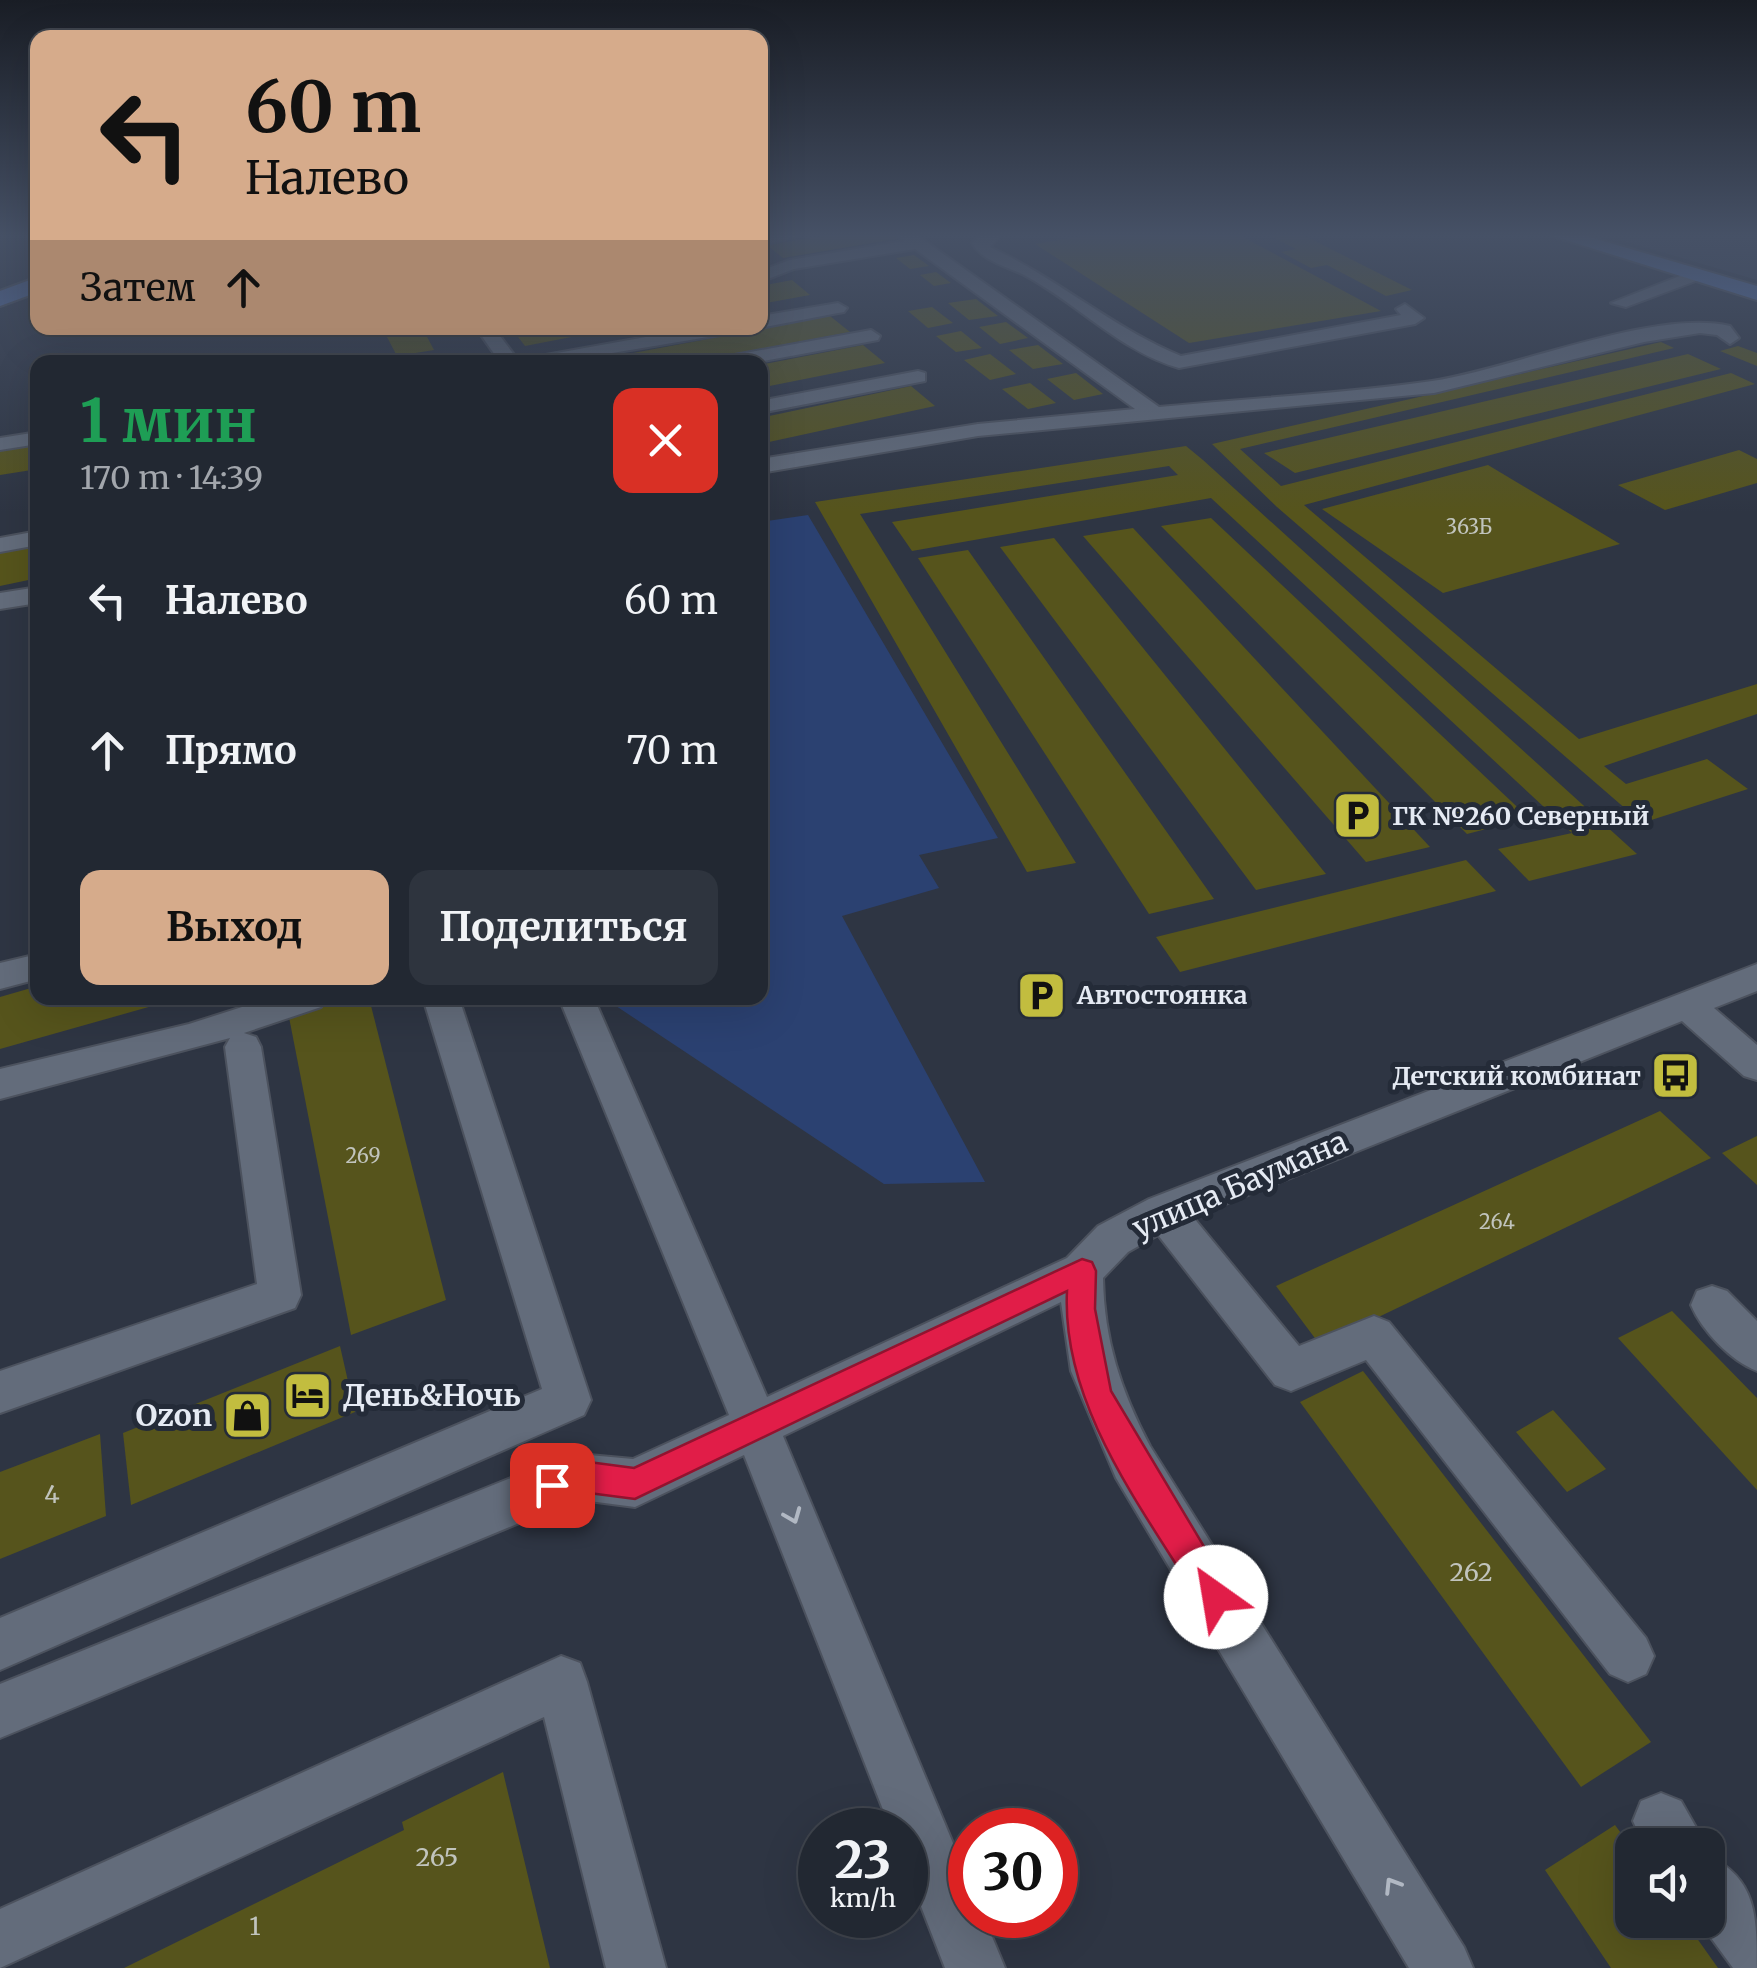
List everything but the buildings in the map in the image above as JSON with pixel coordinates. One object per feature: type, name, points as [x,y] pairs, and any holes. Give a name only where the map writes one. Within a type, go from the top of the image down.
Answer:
[{"type":"street","points":[[1036,328],[1153,412]]},
{"type":"street","points":[[1116,328],[1150,350],[1179,362],[1362,328]]},
{"type":"street","points":[[1642,328],[1644,336]]},
{"type":"street","points":[[768,465],[978,430],[1434,387],[1644,336],[1695,328]]},
{"type":"street","points":[[1706,328],[1723,330],[1730,338]]},
{"type":"street","points":[[568,355],[685,335]]},
{"type":"street","points":[[767,355],[871,336]]},
{"type":"street","points":[[768,405],[918,377]]},
{"type":"street","points":[[0,444],[30,439]]},
{"type":"street","points":[[0,545],[30,539]]},
{"type":"street","points":[[0,602],[30,596]]},
{"type":"street","points":[[0,976],[30,968]]},
{"type":"street","name":"улица Баумана","points":[[0,1711],[552,1485],[589,1478],[635,1483],[1082,1271],[1113,1239],[1163,1211],[1689,1008],[1757,977]]},
{"type":"street","points":[[0,1084],[192,1037],[288,1005]]},
{"type":"street","points":[[0,1644],[568,1400],[443,1005]]},
{"type":"street","points":[[579,1005],[756,1426],[975,1968]]},
{"type":"street","points":[[1689,1008],[1757,1066]]},
{"type":"street","points":[[0,1392],[280,1295],[243,1046]]},
{"type":"street","points":[[1163,1211],[1291,1370],[1374,1336],[1628,1656]]},
{"type":"street","points":[[1082,1271],[1080,1309],[1097,1394],[1132,1462],[1444,1968]]},
{"type":"street","points":[[1712,1305],[1757,1351]]},
{"type":"street","points":[[148,1580],[159,1644]]},
{"type":"street","points":[[0,1939],[560,1682],[636,1968]]},
{"type":"street","points":[[1725,1908],[1757,1952]]},
{"type":"shaded area","points":[[808,515],[998,838],[919,855],[939,888],[842,916],[985,1182],[884,1184],[615,1005],[768,1005],[768,521]]},
{"type":"place","name":"ГК №260 Северный","points":[[1357,816]]},
{"type":"place","name":"Автостоянка","points":[[1042,995]]},
{"type":"place","name":"Детский комбинат","points":[[1676,1076]]},
{"type":"place","name":"День&Ночь","points":[[308,1396]]},
{"type":"place","name":"Ozon","points":[[247,1416]]},
{"type":"route","points":[[552,1485],[589,1478],[635,1483],[686,1455],[756,1426],[1082,1271],[1080,1309],[1097,1394],[1132,1462],[1216,1597]]}]
